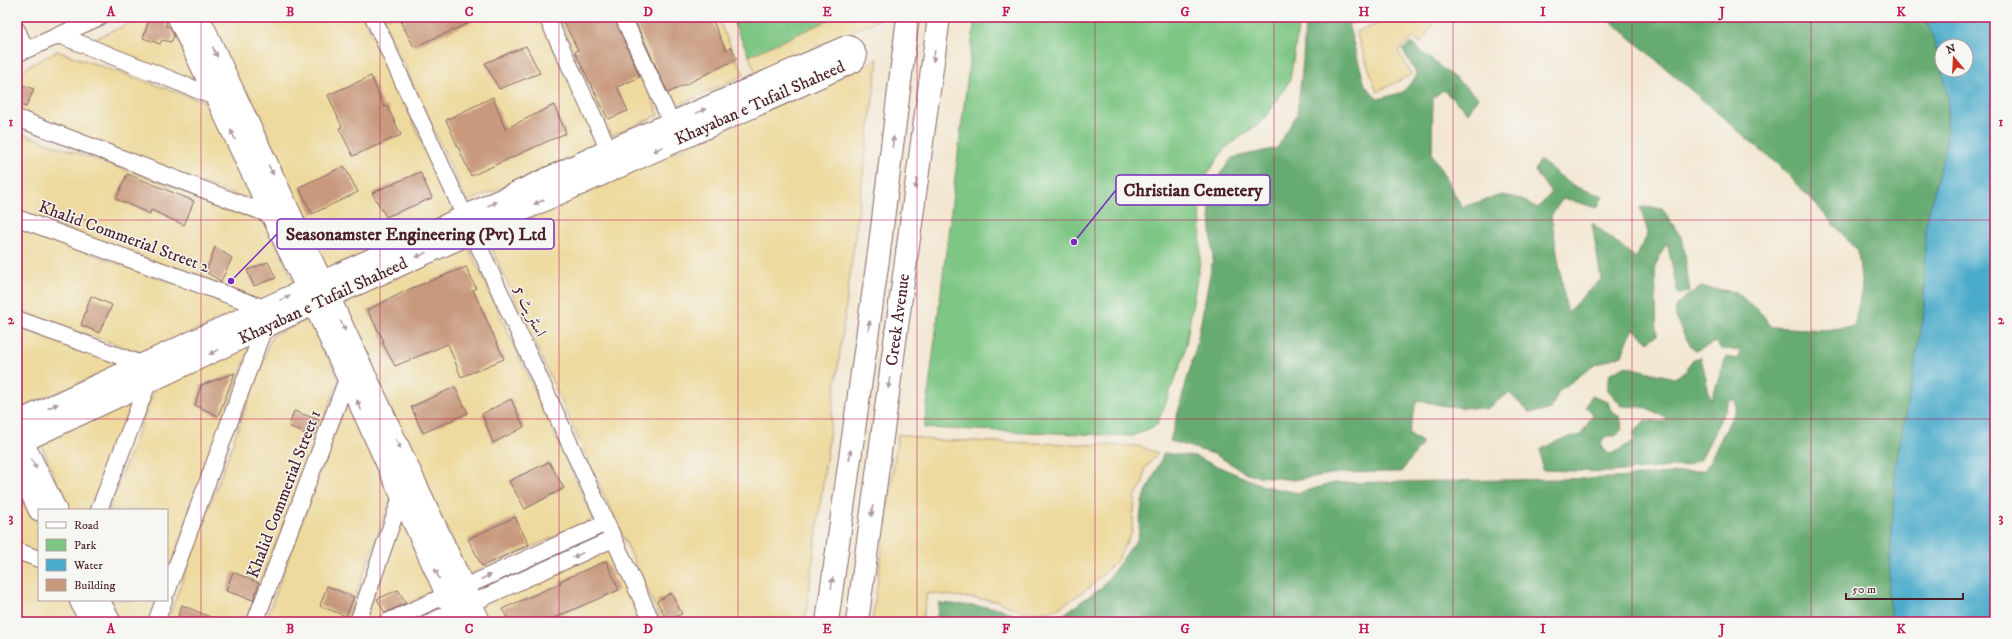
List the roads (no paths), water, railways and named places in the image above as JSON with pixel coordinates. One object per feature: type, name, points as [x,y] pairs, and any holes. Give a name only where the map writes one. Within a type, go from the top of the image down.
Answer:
[{"type":"main road","name":"Creek Avenue","points":[[827,622],[879,252],[908,17]]},
{"type":"main road","name":"Creek Avenue","points":[[857,622],[939,17]]},
{"type":"street","points":[[17,30],[22,52],[100,17]]},
{"type":"street","points":[[178,17],[270,215],[363,367],[459,603]]},
{"type":"street","points":[[199,17],[287,202],[347,379],[401,497],[459,603],[480,622]]},
{"type":"street","name":"اسٹریٹ 5","points":[[373,17],[470,224],[652,622]]},
{"type":"street","points":[[547,17],[609,150]]},
{"type":"street","points":[[623,17],[672,124]]},
{"type":"street","points":[[59,35],[215,97]]},
{"type":"street","name":"Khayaban e Tufail Shaheed","points":[[19,434],[317,293],[470,224],[853,62],[856,57],[855,53],[852,48],[847,46],[672,124],[609,150],[470,224]]},
{"type":"street","points":[[17,118],[270,215]]},
{"type":"street","name":"Khalid Commerial Street 2","points":[[17,218],[264,318]]},
{"type":"street","points":[[168,589],[264,318]]},
{"type":"street","points":[[17,319],[146,374],[99,509]]},
{"type":"street","name":"Khalid Commerial Street 1","points":[[255,622],[347,379]]},
{"type":"street","points":[[19,434],[56,509]]},
{"type":"street","points":[[17,462],[39,509]]},
{"type":"street","points":[[358,622],[401,497]]},
{"type":"street","points":[[430,622],[459,603],[606,523]]},
{"type":"street","points":[[387,622],[459,603],[613,539]]},
{"type":"street","points":[[17,551],[38,559]]},
{"type":"street","points":[[80,601],[90,622]]},
{"type":"street","points":[[100,601],[110,622]]},
{"type":"street","points":[[156,622],[164,601]]},
{"type":"water","points":[[1926,17],[1995,17],[1995,622],[1892,622],[1888,594],[1896,464],[1924,314],[1925,228],[1946,144],[1948,96],[1944,78],[1974,78],[1974,38],[1934,38],[1934,42]]},
{"type":"place","name":"Christian Cemetery","points":[[1074,242]]},
{"type":"place","name":"Seasonamster Engineering (Pvt) Ltd","points":[[231,281]]}]
